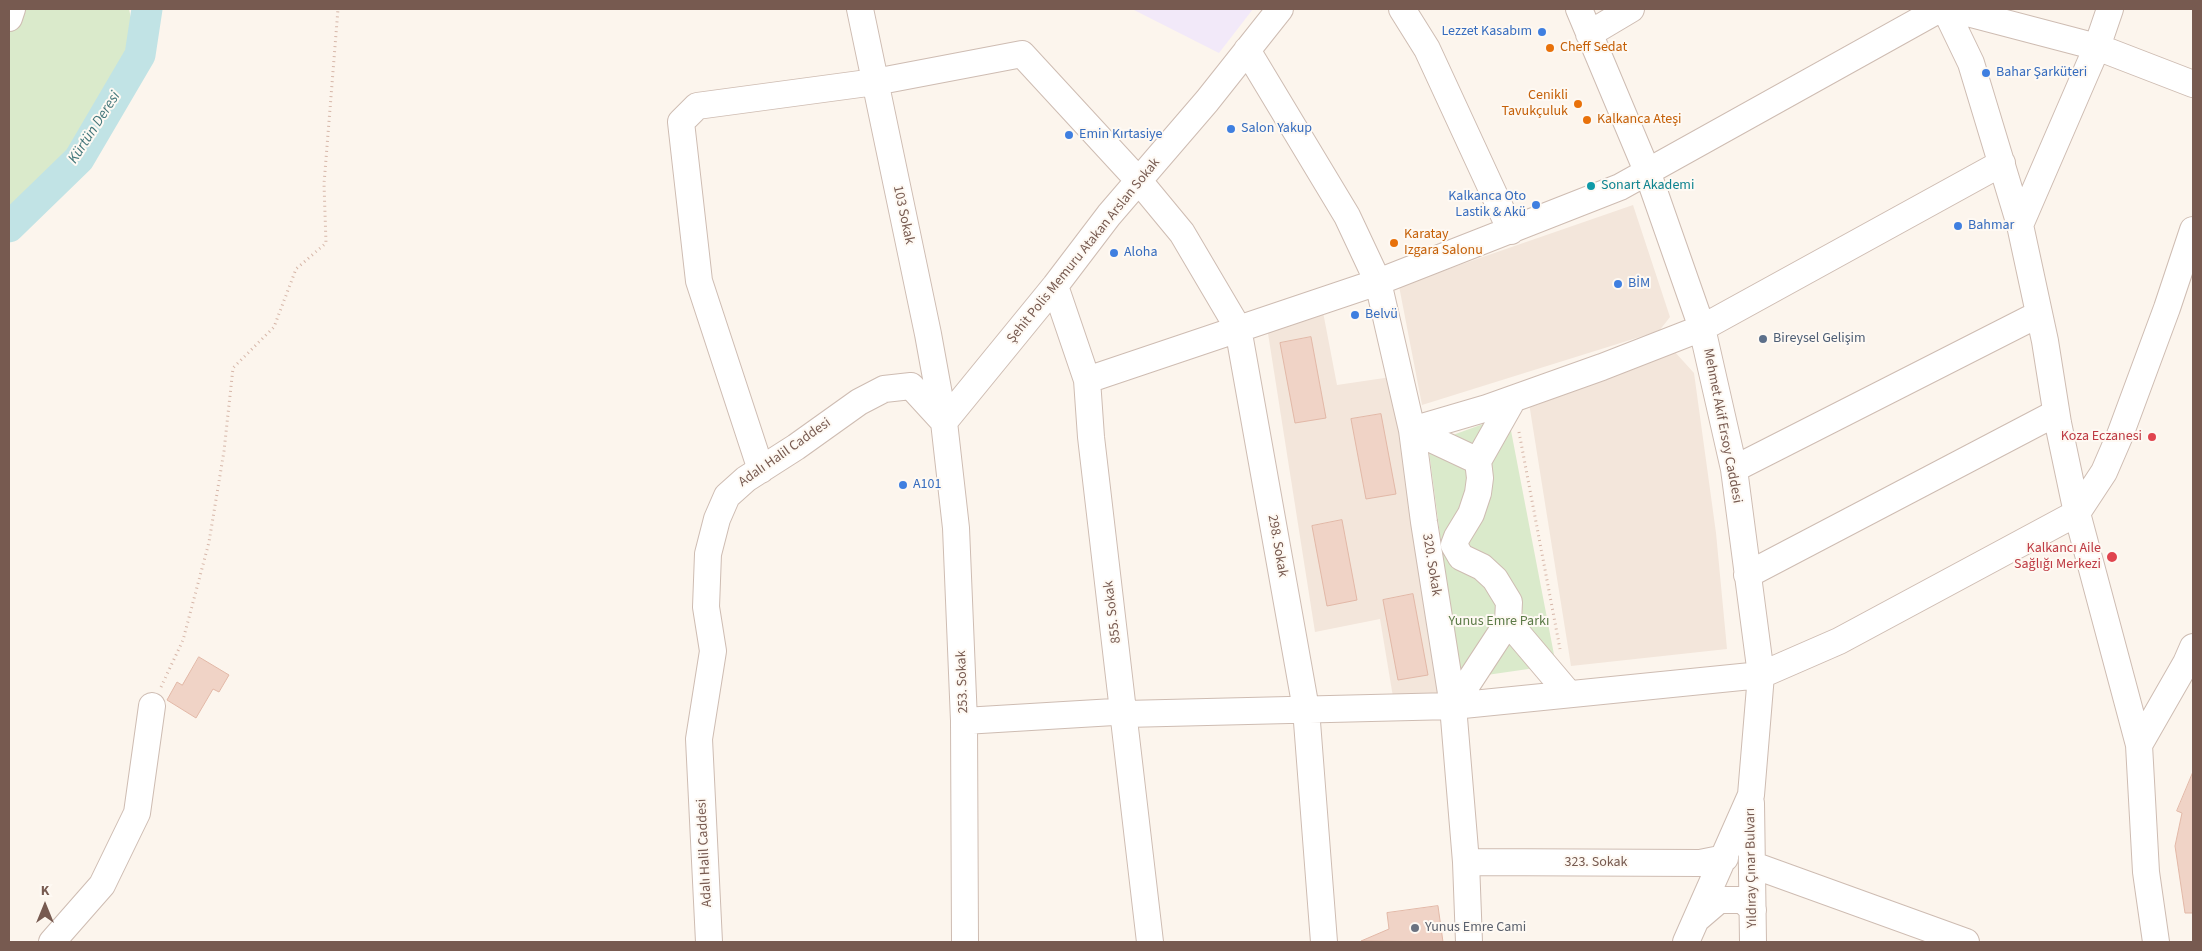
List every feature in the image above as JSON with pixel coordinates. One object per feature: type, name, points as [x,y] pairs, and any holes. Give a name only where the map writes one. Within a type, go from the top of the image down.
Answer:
[{"type":"street","points":[[9,18],[12,9]]},
{"type":"street","name":"103 Sokak","points":[[860,9],[928,334],[944,422]]},
{"type":"street","name":"Şehit Polis Memuru Atakan Arslan Sokak","points":[[944,422],[1055,286],[1109,215],[1208,101],[1280,9]]},
{"type":"street","points":[[1402,9],[1427,49],[1511,231]]},
{"type":"street","name":"Mehmet Akif Ersoy Caddesi","points":[[1578,9],[1647,171],[1702,328],[1734,469],[1761,675],[1751,795],[1686,942]]},
{"type":"street","points":[[1589,34],[1632,9]]},
{"type":"street","points":[[1087,380],[1378,282],[1620,187],[1940,9]]},
{"type":"street","points":[[1945,9],[1971,63],[2020,225],[2077,513],[2139,745],[2146,872],[2156,942]]},
{"type":"street","points":[[1952,9],[2097,47],[2193,84]]},
{"type":"street","points":[[2020,225],[2097,47],[2110,9]]},
{"type":"street","name":"320. Sokak","points":[[1248,50],[1347,216],[1378,282],[1412,430],[1428,548],[1453,706],[1466,862],[1469,942]]},
{"type":"street","name":"298. Sokak","points":[[875,82],[1022,54],[1139,181],[1182,232],[1238,328],[1306,709],[1324,942]]},
{"type":"street","points":[[761,470],[699,281],[681,122],[697,106],[875,82]]},
{"type":"street","points":[[1412,430],[1513,399],[1702,328],[2002,162]]},
{"type":"street","points":[[964,721],[1114,712],[1125,714],[1453,706],[1761,675],[1839,641],[2077,513],[2104,472],[2120,435],[2167,308],[2193,230]]},
{"type":"street","name":"855. Sokak","points":[[1055,286],[1087,380],[1091,438],[1125,714],[1150,942]]},
{"type":"street","points":[[1734,469],[2039,314]]},
{"type":"street","name":"Adalı Halil Caddesi","points":[[709,942],[698,739],[713,651],[706,607],[708,554],[717,518],[727,496],[746,479],[859,402],[884,389],[911,386],[944,422]]},
{"type":"street","points":[[1454,545],[1471,514],[1478,493],[1480,478],[1478,461],[1513,399]]},
{"type":"street","points":[[1747,575],[2056,413]]},
{"type":"street","name":"253. Sokak","points":[[944,422],[956,528],[964,721],[965,942]]},
{"type":"street","points":[[1412,430],[1478,461]]},
{"type":"street","points":[[1453,706],[1508,622],[1509,602],[1496,579],[1482,567],[1461,557],[1454,545]]},
{"type":"street","points":[[1428,548],[1454,545]]},
{"type":"street","points":[[1508,622],[1569,694]]},
{"type":"street","points":[[2139,745],[2186,663],[2193,647]]},
{"type":"street","points":[[52,942],[102,885],[137,813],[152,706]]},
{"type":"street","name":"Yıldıray Çınar Bulvarı","points":[[1751,795],[1754,942]]},
{"type":"street","name":"323. Sokak","points":[[1466,862],[1700,863],[1724,858]]},
{"type":"street","points":[[1753,866],[1966,942]]},
{"type":"street","points":[[1698,918],[1719,900],[1743,900],[1753,910]]},
{"type":"path","points":[[152,706],[183,640],[209,542],[224,452],[233,368],[274,327],[296,269],[326,243],[324,184],[338,9]]},
{"type":"path","points":[[1513,399],[1562,656]]},
{"type":"shaded area","points":[[1132,9],[1253,9],[1219,53]]},
{"type":"shaded area","points":[[1633,205],[1670,317],[1659,331],[1422,405],[1399,286]]},
{"type":"shaded area","points":[[1323,312],[1337,385],[1391,377],[1449,696],[1393,697],[1380,619],[1315,632],[1267,327]]},
{"type":"shaded area","points":[[1674,351],[1694,373],[1716,533],[1727,649],[1571,666],[1529,403]]},
{"type":"green space","points":[[9,9],[129,9],[136,43],[79,159],[9,221]]},
{"type":"green space","name":"Yunus Emre Parkı","points":[[1508,415],[1556,665],[1459,679],[1428,444]]},
{"type":"building","points":[[1311,337],[1326,418],[1295,423],[1280,343]]},
{"type":"building","points":[[1381,414],[1396,494],[1366,499],[1351,419]]},
{"type":"building","points":[[1342,520],[1357,600],[1327,606],[1312,526]]},
{"type":"building","points":[[1413,594],[1428,675],[1398,680],[1383,600]]},
{"type":"building","points":[[199,657],[229,675],[219,692],[213,689],[196,718],[167,700],[177,682],[182,685]]},
{"type":"building","points":[[2193,772],[2193,913],[2185,913],[2175,846],[2182,813],[2177,811]]},
{"type":"building","name":"Yunus Emre Cami","points":[[1438,906],[1443,942],[1361,941],[1389,929],[1387,913]]},
{"type":"waterway","name":"Kürtün Deresi","points":[[9,227],[79,159],[140,55],[147,9]]},
{"type":"place","name":"Lezzet Kasabım","points":[[1542,32]]},
{"type":"place","name":"Cheff Sedat","points":[[1550,48]]},
{"type":"place","name":"Bahar Şarküteri","points":[[1986,73]]},
{"type":"place","name":"Cenikli Tavukçuluk","points":[[1578,104]]},
{"type":"place","name":"Kalkanca Ateşi","points":[[1587,120]]},
{"type":"place","name":"Salon Yakup","points":[[1231,129]]},
{"type":"place","name":"Emin Kırtasiye","points":[[1069,135]]},
{"type":"place","name":"Sonart Akademi","points":[[1591,186]]},
{"type":"place","name":"Kalkanca Oto Lastik & Akü","points":[[1536,205]]},
{"type":"place","name":"Bahmar","points":[[1958,226]]},
{"type":"place","name":"Karatay Izgara Salonu","points":[[1394,243]]},
{"type":"place","name":"Aloha","points":[[1114,253]]},
{"type":"place","name":"BİM","points":[[1618,284]]},
{"type":"place","name":"Belvü","points":[[1355,315]]},
{"type":"place","name":"Bireysel Gelişim","points":[[1763,339]]},
{"type":"place","name":"Koza Eczanesi","points":[[2152,437]]},
{"type":"place","name":"A101","points":[[903,485]]},
{"type":"place","name":"Kalkancı Aile Sağlığı Merkezi","points":[[2112,557]]},
{"type":"place","name":"Yunus Emre Cami","points":[[1415,928]]}]
